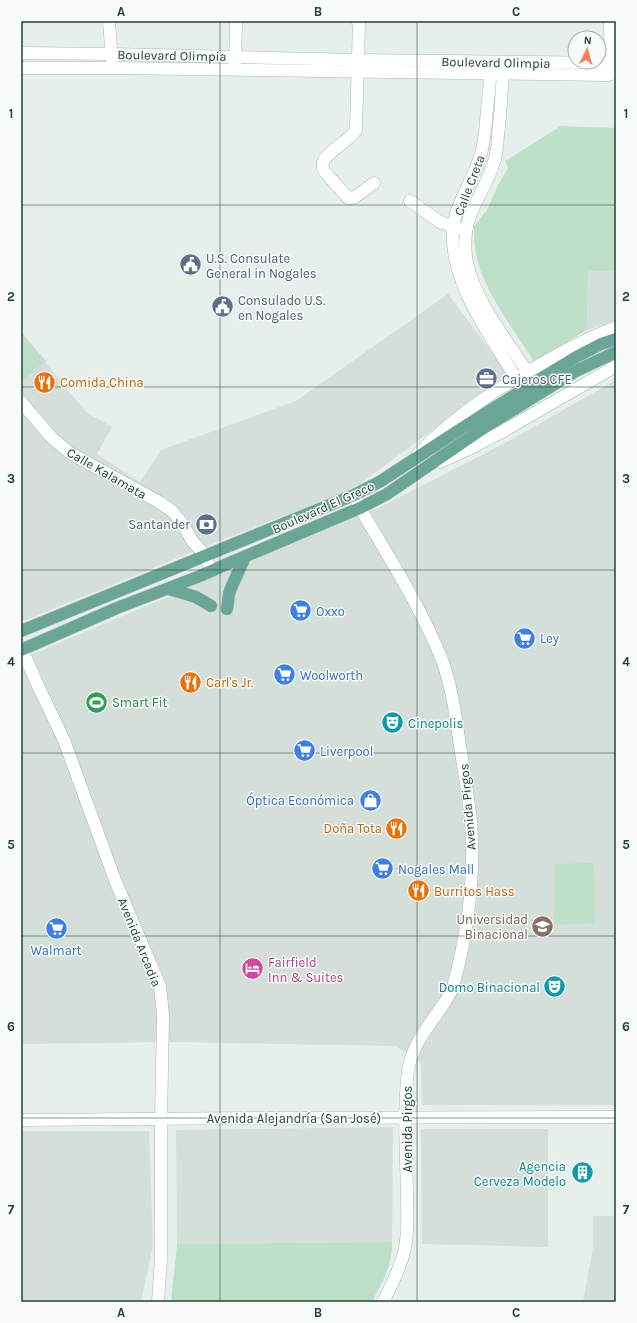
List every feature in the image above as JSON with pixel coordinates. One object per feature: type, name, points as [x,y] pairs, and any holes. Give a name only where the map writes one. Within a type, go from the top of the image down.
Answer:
[{"type":"main road","name":"Boulevard El Greco","points":[[21,649],[118,608],[206,574],[360,508],[387,494],[424,469],[482,423],[576,358],[601,344],[616,339]]},
{"type":"main road","name":"Boulevard El Greco","points":[[21,631],[354,495],[576,371],[616,352]]},
{"type":"main road","points":[[227,609],[231,588],[245,557]]},
{"type":"main road","points":[[168,589],[196,597],[211,606]]},
{"type":"street","points":[[109,21],[113,54],[112,68]]},
{"type":"street","points":[[235,70],[236,21]]},
{"type":"street","points":[[358,21],[359,60],[356,130],[328,156],[323,162],[323,168],[348,198],[355,197],[374,183]]},
{"type":"street","points":[[610,21],[611,63]]},
{"type":"street","name":"Boulevard Olimpia","points":[[21,53],[235,56],[359,60],[495,69],[606,75],[609,75],[611,72],[611,63],[495,69],[358,73],[112,68],[21,68]]},
{"type":"street","name":"Calle Creta","points":[[495,69],[484,144],[453,227],[454,250],[458,272],[465,290],[516,378]]},
{"type":"street","name":"Calle Creta","points":[[495,69],[498,134],[496,158],[469,218],[465,230],[465,246],[471,279],[488,313],[527,371]]},
{"type":"street","points":[[485,133],[498,134]]},
{"type":"street","points":[[410,200],[440,222],[465,230]]},
{"type":"street","points":[[411,462],[436,435],[478,402],[527,371],[581,342],[616,327]]},
{"type":"street","points":[[424,469],[471,448],[616,366]]},
{"type":"street","name":"Calle Kalamata","points":[[21,403],[52,438],[70,453],[160,502],[172,511],[182,523],[192,542],[206,555]]},
{"type":"street","name":"Avenida Pirgos","points":[[354,495],[360,508],[408,590],[428,628],[442,660],[455,711],[471,822],[472,851],[467,924],[454,984],[450,994],[412,1054],[408,1071],[406,1117],[408,1228],[404,1254],[396,1277],[383,1302]]},
{"type":"street","name":"Calle Kalamata","points":[[192,542],[194,560],[206,574]]},
{"type":"street","points":[[206,555],[206,574]]},
{"type":"street","name":"Avenida Arcadia","points":[[21,649],[64,740],[114,880],[160,986],[163,1015],[161,1259],[158,1302]]},
{"type":"street","name":"Avenida Alejandría (San José)","points":[[21,1120],[616,1117]]},
{"type":"shaded area","points":[[588,271],[616,271],[616,321],[587,330]]},
{"type":"shaded area","points":[[448,294],[508,374],[360,484],[342,493],[21,622],[21,333],[86,412],[112,427],[97,454],[140,482],[161,450],[296,401]]},
{"type":"shaded area","points":[[616,380],[616,1105],[422,1105],[421,1063],[396,1046],[173,1042],[21,1044],[21,659],[382,506],[507,442]]},
{"type":"shaded area","points":[[393,1127],[392,1242],[177,1244],[176,1130]]},
{"type":"shaded area","points":[[421,1129],[548,1129],[548,1247],[422,1244]]},
{"type":"shaded area","points":[[21,1131],[149,1131],[153,1245],[141,1302],[21,1302]]},
{"type":"shaded area","points":[[593,1216],[616,1216],[616,1302],[583,1302],[593,1247]]},
{"type":"green space","points":[[561,126],[616,128],[616,271],[588,271],[587,330],[534,362],[498,306],[486,284],[476,255],[474,226],[487,210],[498,185],[508,168],[505,161]]},
{"type":"green space","points":[[21,332],[46,361],[21,381]]},
{"type":"green space","points":[[594,863],[595,923],[554,925],[555,864]]},
{"type":"green space","points":[[392,1242],[389,1266],[372,1302],[171,1302],[177,1244]]},
{"type":"place","name":"U.S. Consulate General in Nogales","points":[[191,265]]},
{"type":"place","name":"Consulado U.S. en Nogales","points":[[222,307]]},
{"type":"place","name":"Cajeros CFE","points":[[487,379]]},
{"type":"place","name":"Comida China","points":[[45,382]]},
{"type":"place","name":"Santander","points":[[206,524]]},
{"type":"place","name":"Oxxo","points":[[300,611]]},
{"type":"place","name":"Ley","points":[[525,638]]},
{"type":"place","name":"Woolworth","points":[[284,675]]},
{"type":"place","name":"Carl's Jr.","points":[[191,682]]},
{"type":"place","name":"Smart Fit","points":[[97,702]]},
{"type":"place","name":"Cinepolis","points":[[392,723]]},
{"type":"place","name":"Liverpool","points":[[304,751]]},
{"type":"place","name":"Óptica Económica","points":[[370,800]]},
{"type":"place","name":"Doña Tota","points":[[397,828]]},
{"type":"place","name":"Nogales Mall","points":[[382,869]]},
{"type":"place","name":"Burritos Hass","points":[[419,891]]},
{"type":"place","name":"Universidad Binacional","points":[[543,926]]},
{"type":"place","name":"Walmart","points":[[56,928]]},
{"type":"place","name":"Fairfield Inn & Suites","points":[[252,969]]},
{"type":"place","name":"Domo Binacional","points":[[555,987]]},
{"type":"place","name":"Agencia Cerveza Modelo","points":[[582,1173]]}]
